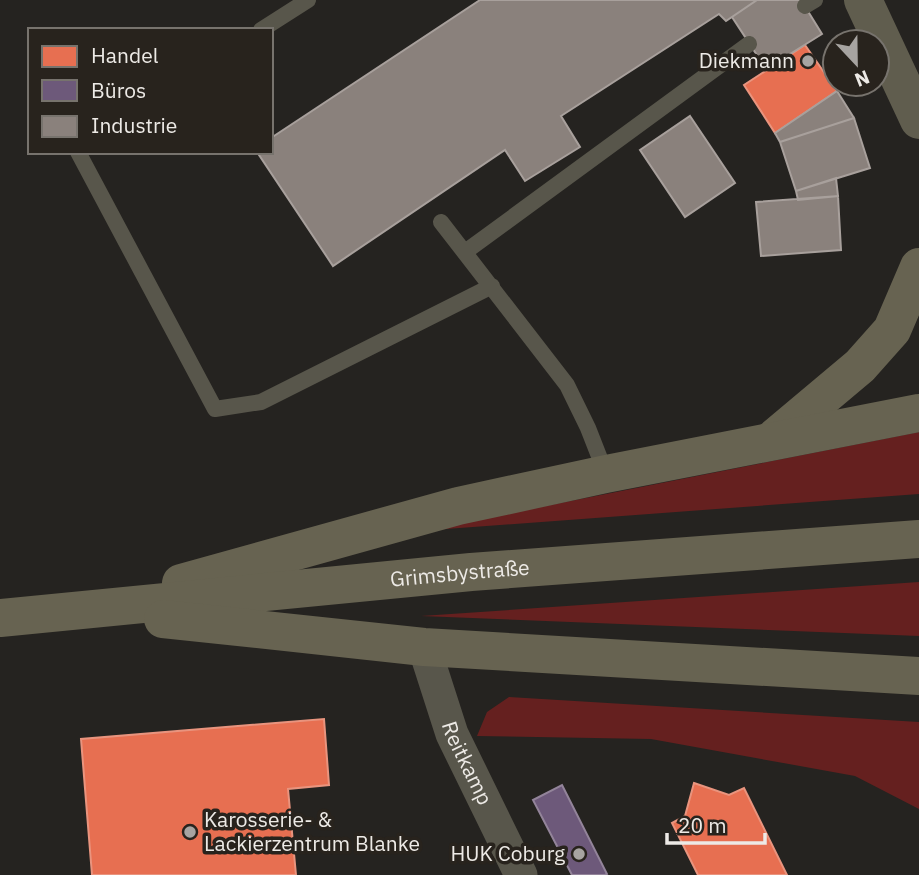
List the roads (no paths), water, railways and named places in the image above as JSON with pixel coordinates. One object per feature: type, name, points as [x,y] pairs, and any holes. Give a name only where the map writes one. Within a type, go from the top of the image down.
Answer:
[{"type":"highway","points":[[768,443],[860,366],[892,330],[919,267]]},
{"type":"highway","points":[[81,610],[458,506],[606,474],[919,413]]},
{"type":"highway","name":"Grimsbystraße","points":[[0,618],[471,572],[919,539]]},
{"type":"highway","points":[[81,610],[424,647],[919,676]]},
{"type":"main road","points":[[863,0],[919,120]]},
{"type":"street","name":"Reitkamp","points":[[424,647],[452,734],[521,875]]},
{"type":"lane","points":[[264,28],[308,0]]},
{"type":"lane","points":[[465,252],[749,44]]},
{"type":"lane","points":[[79,154],[215,409],[261,402],[492,286]]},
{"type":"lane","points":[[441,222],[567,385],[606,474]]},
{"type":"place","name":"Diekmann","points":[[808,61]]},
{"type":"place","name":"Karosserie- & Lackierzentrum Blanke","points":[[190,832]]},
{"type":"place","name":"HUK Coburg","points":[[579,854]]}]
